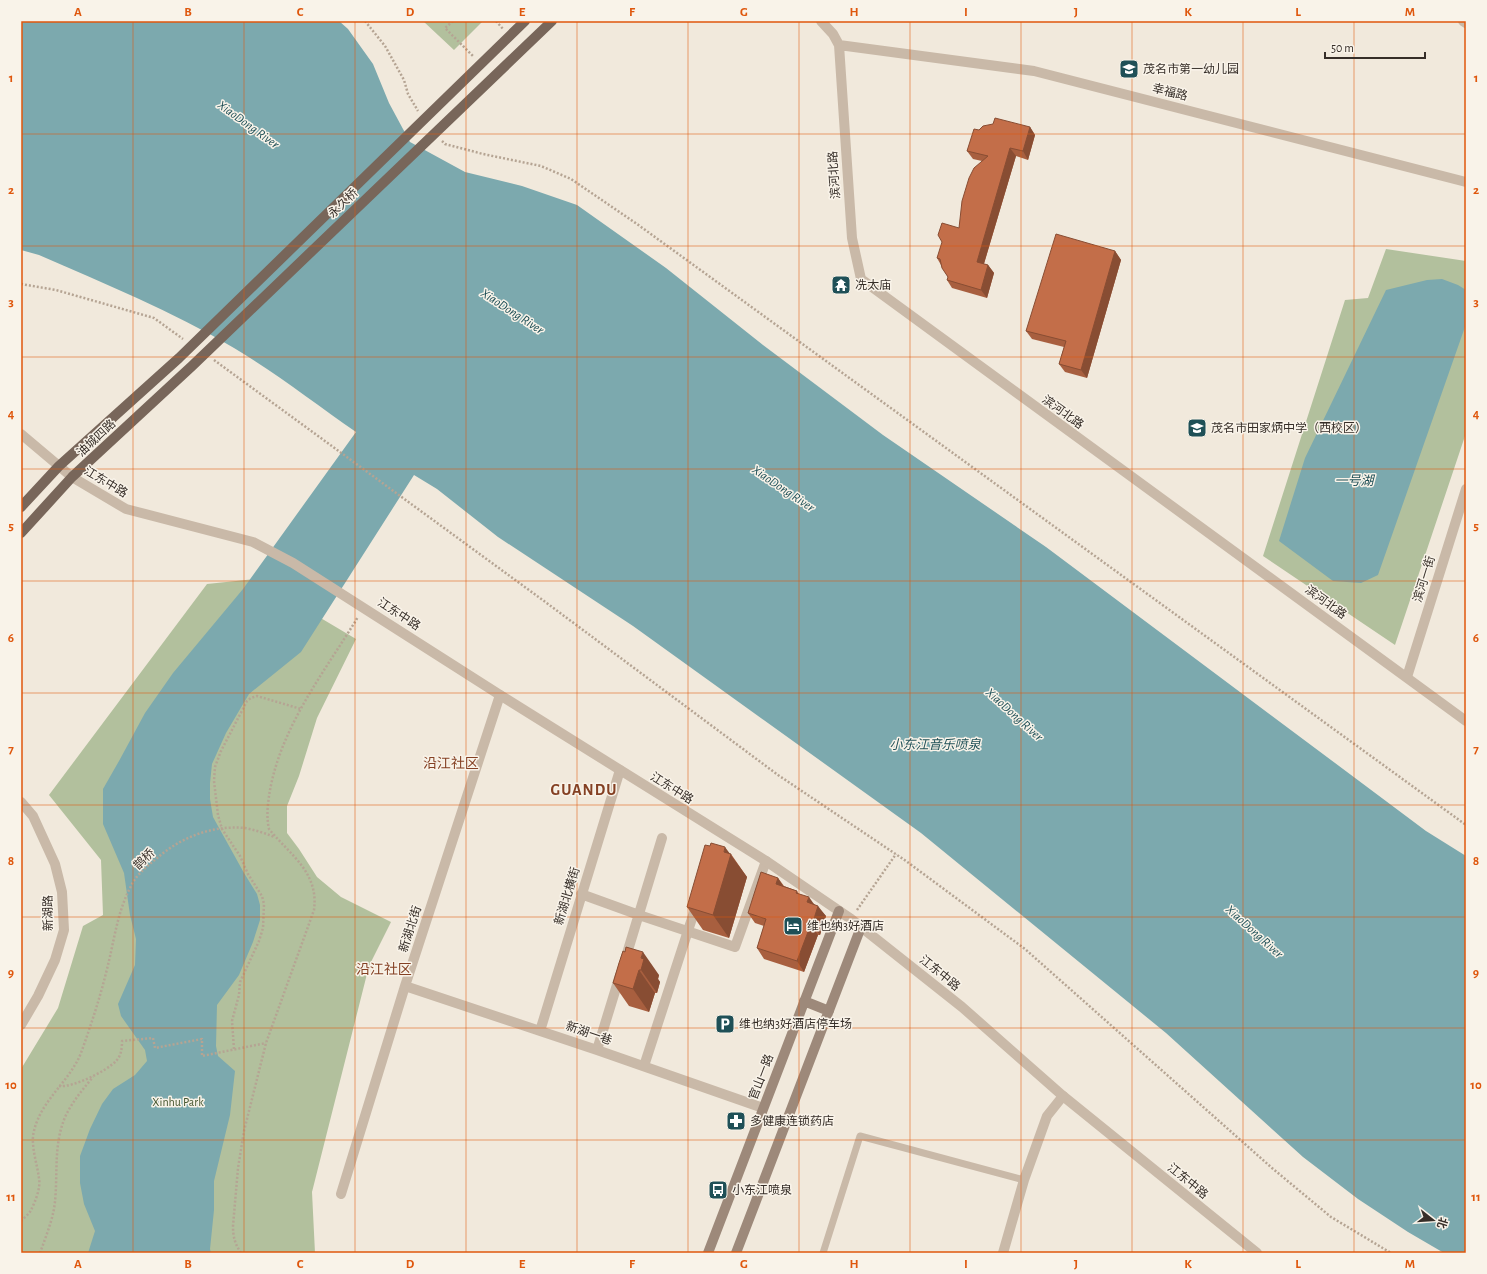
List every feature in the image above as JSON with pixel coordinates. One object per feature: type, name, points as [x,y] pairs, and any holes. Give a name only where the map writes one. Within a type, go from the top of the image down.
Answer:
[{"type":"main road","name":"永久桥","points":[[179,358],[482,65],[525,21]]},
{"type":"main road","name":"永久桥","points":[[192,366],[552,21]]},
{"type":"main road","name":"油城四路","points":[[21,507],[59,466],[179,358]]},
{"type":"main road","name":"油城四路","points":[[21,533],[72,477],[192,366]]},
{"type":"main road","name":"官山一路","points":[[708,1253],[839,911]]},
{"type":"main road","points":[[736,1253],[861,927]]},
{"type":"main road","points":[[804,1001],[829,1011]]},
{"type":"street","points":[[821,21],[833,34],[839,45]]},
{"type":"street","name":"幸福路","points":[[839,45],[1034,71],[1466,182]]},
{"type":"street","name":"滨河北路","points":[[839,45],[852,238],[861,279],[1466,721]]},
{"type":"street","name":"江东中路","points":[[21,434],[72,477],[126,509],[253,542],[293,563],[766,862],[851,919],[962,1007],[1063,1096],[1257,1253]]},
{"type":"street","name":"滨河一街","points":[[1407,677],[1466,489]]},
{"type":"street","name":"新湖北街","points":[[341,1194],[405,986],[500,695]]},
{"type":"street","name":"新湖北横街","points":[[540,1031],[620,770]]},
{"type":"street","name":"新湖路","points":[[21,802],[33,816],[55,864],[62,892],[64,930],[55,960],[38,996],[21,1024]]},
{"type":"street","points":[[597,1050],[662,838]]},
{"type":"street","points":[[581,894],[735,947],[766,862]]},
{"type":"street","points":[[644,1066],[699,896]]},
{"type":"street","name":"新湖一巷","points":[[405,986],[644,1066],[763,1108]]},
{"type":"street","points":[[1003,1253],[1024,1180],[1047,1116],[1063,1096]]},
{"type":"lane","points":[[823,1253],[860,1136],[1024,1180]]},
{"type":"path","points":[[366,21],[385,46],[404,80],[408,94],[419,113]]},
{"type":"path","points":[[453,21],[445,28],[482,65]]},
{"type":"path","points":[[440,140],[445,144],[476,152],[541,166],[571,179],[638,224],[1466,825]]},
{"type":"path","points":[[21,284],[56,290],[154,318],[185,340]]},
{"type":"path","points":[[210,358],[537,596],[778,775],[896,854],[1025,949],[1272,1168],[1331,1217],[1391,1253]]},
{"type":"path","points":[[241,1253],[236,1245],[233,1235],[238,1168],[244,1131],[266,1043],[314,910],[316,900],[314,888],[309,877],[299,862],[269,829],[267,822],[268,802],[273,774],[285,740],[301,709],[364,607]]},
{"type":"path","points":[[234,1049],[232,1021],[239,995],[240,982],[259,941],[263,928],[264,904],[262,896],[248,874],[240,856],[220,828],[214,781],[215,767],[221,751],[247,701],[251,698],[257,696],[301,709]]},
{"type":"path","name":"鹊桥","points":[[21,1221],[31,1211],[39,1188],[40,1180],[34,1154],[33,1137],[38,1118],[59,1086],[71,1073],[78,1062],[96,1010],[124,900],[131,886],[145,868],[171,846],[189,837],[220,828],[245,828],[275,837]]},
{"type":"path","points":[[851,919],[896,854]]},
{"type":"path","points":[[59,1086],[64,1087],[94,1076],[108,1068],[116,1061],[122,1049],[122,1041],[153,1038],[155,1048],[202,1039],[202,1056],[266,1043]]},
{"type":"path","points":[[40,1253],[54,1209],[56,1157],[61,1130],[66,1115],[77,1097],[94,1076]]},
{"type":"green space","points":[[423,21],[483,21],[454,50]]},
{"type":"green space","points":[[1386,249],[1466,261],[1466,433],[1395,645],[1263,556],[1345,300],[1368,298]]},
{"type":"green space","name":"Xinhu Park","points":[[255,579],[356,639],[317,718],[299,776],[287,806],[287,833],[317,877],[341,897],[391,922],[369,966],[312,1192],[315,1253],[21,1253],[21,1069],[58,1008],[83,926],[103,915],[101,860],[49,795],[207,584]]},
{"type":"water","points":[[21,21],[339,21],[348,29],[373,64],[389,103],[410,142],[465,172],[522,186],[577,205],[666,268],[763,345],[883,435],[1046,547],[1426,831],[1466,856],[1466,1253],[1444,1253],[1408,1232],[1358,1199],[1303,1157],[1166,1033],[921,833],[633,626],[498,537],[437,489],[414,475],[301,652],[249,694],[226,733],[212,764],[210,799],[213,817],[257,894],[260,905],[260,920],[253,942],[239,975],[217,1005],[216,1046],[218,1056],[235,1071],[230,1115],[214,1181],[214,1210],[210,1249],[211,1253],[88,1253],[95,1231],[84,1204],[80,1183],[80,1156],[90,1129],[102,1104],[113,1089],[135,1075],[147,1061],[145,1050],[121,1016],[118,1004],[135,965],[136,939],[130,915],[124,873],[103,824],[103,789],[145,713],[173,673],[243,589],[356,432],[265,368],[211,335],[113,287],[39,255],[21,250]]},
{"type":"water","name":"一号湖","points":[[1442,279],[1458,285],[1466,290],[1466,324],[1378,575],[1361,583],[1333,581],[1279,541],[1305,458],[1386,290],[1427,280]]},
{"type":"building","points":[[995,118],[1030,127],[1023,151],[1010,148],[977,262],[988,265],[981,290],[947,280],[948,277],[942,268],[940,259],[937,258],[942,242],[938,235],[942,223],[959,228],[962,201],[969,178],[974,168],[988,156],[967,151],[974,129],[979,130],[983,126],[993,124]]},
{"type":"building","points":[[1056,234],[1115,251],[1081,370],[1059,364],[1066,341],[1026,331]]},
{"type":"building","points":[[711,843],[725,847],[724,852],[731,854],[713,915],[687,907],[705,845],[710,846]]},
{"type":"building","name":"维也纳3好酒店","points":[[761,872],[778,878],[776,884],[809,897],[807,902],[818,906],[797,961],[757,948],[766,919],[748,913]]},
{"type":"building","points":[[626,947],[643,952],[641,958],[644,959],[633,989],[613,983],[623,951],[625,952]]},
{"type":"place","name":"茂名市第一幼儿园","points":[[1129,69]]},
{"type":"place","name":"冼太庙","points":[[841,285]]},
{"type":"place","name":"茂名市田家炳中学（西校区）","points":[[1197,428]]},
{"type":"place","name":"维也纳3好酒店","points":[[793,926]]},
{"type":"place","name":"维也纳3好酒店停车场","points":[[725,1024]]},
{"type":"place","name":"多健康连锁药店","points":[[736,1121]]},
{"type":"place","name":"小东江喷泉","points":[[718,1190]]},
{"type":"district","name":"沿江社区","points":[[451,764]]},
{"type":"district","name":"GUANDU","points":[[584,790]]},
{"type":"district","name":"沿江社区","points":[[384,970]]},
{"type":"water label","name":"XiaoDong River","points":[[248,125]]},
{"type":"water label","name":"XiaoDong River","points":[[512,312]]},
{"type":"water label","name":"XiaoDong River","points":[[783,489]]},
{"type":"water label","name":"XiaoDong River","points":[[1014,715]]},
{"type":"water label","name":"小东江音乐喷泉","points":[[935,745]]},
{"type":"water label","name":"XiaoDong River","points":[[1254,932]]}]
